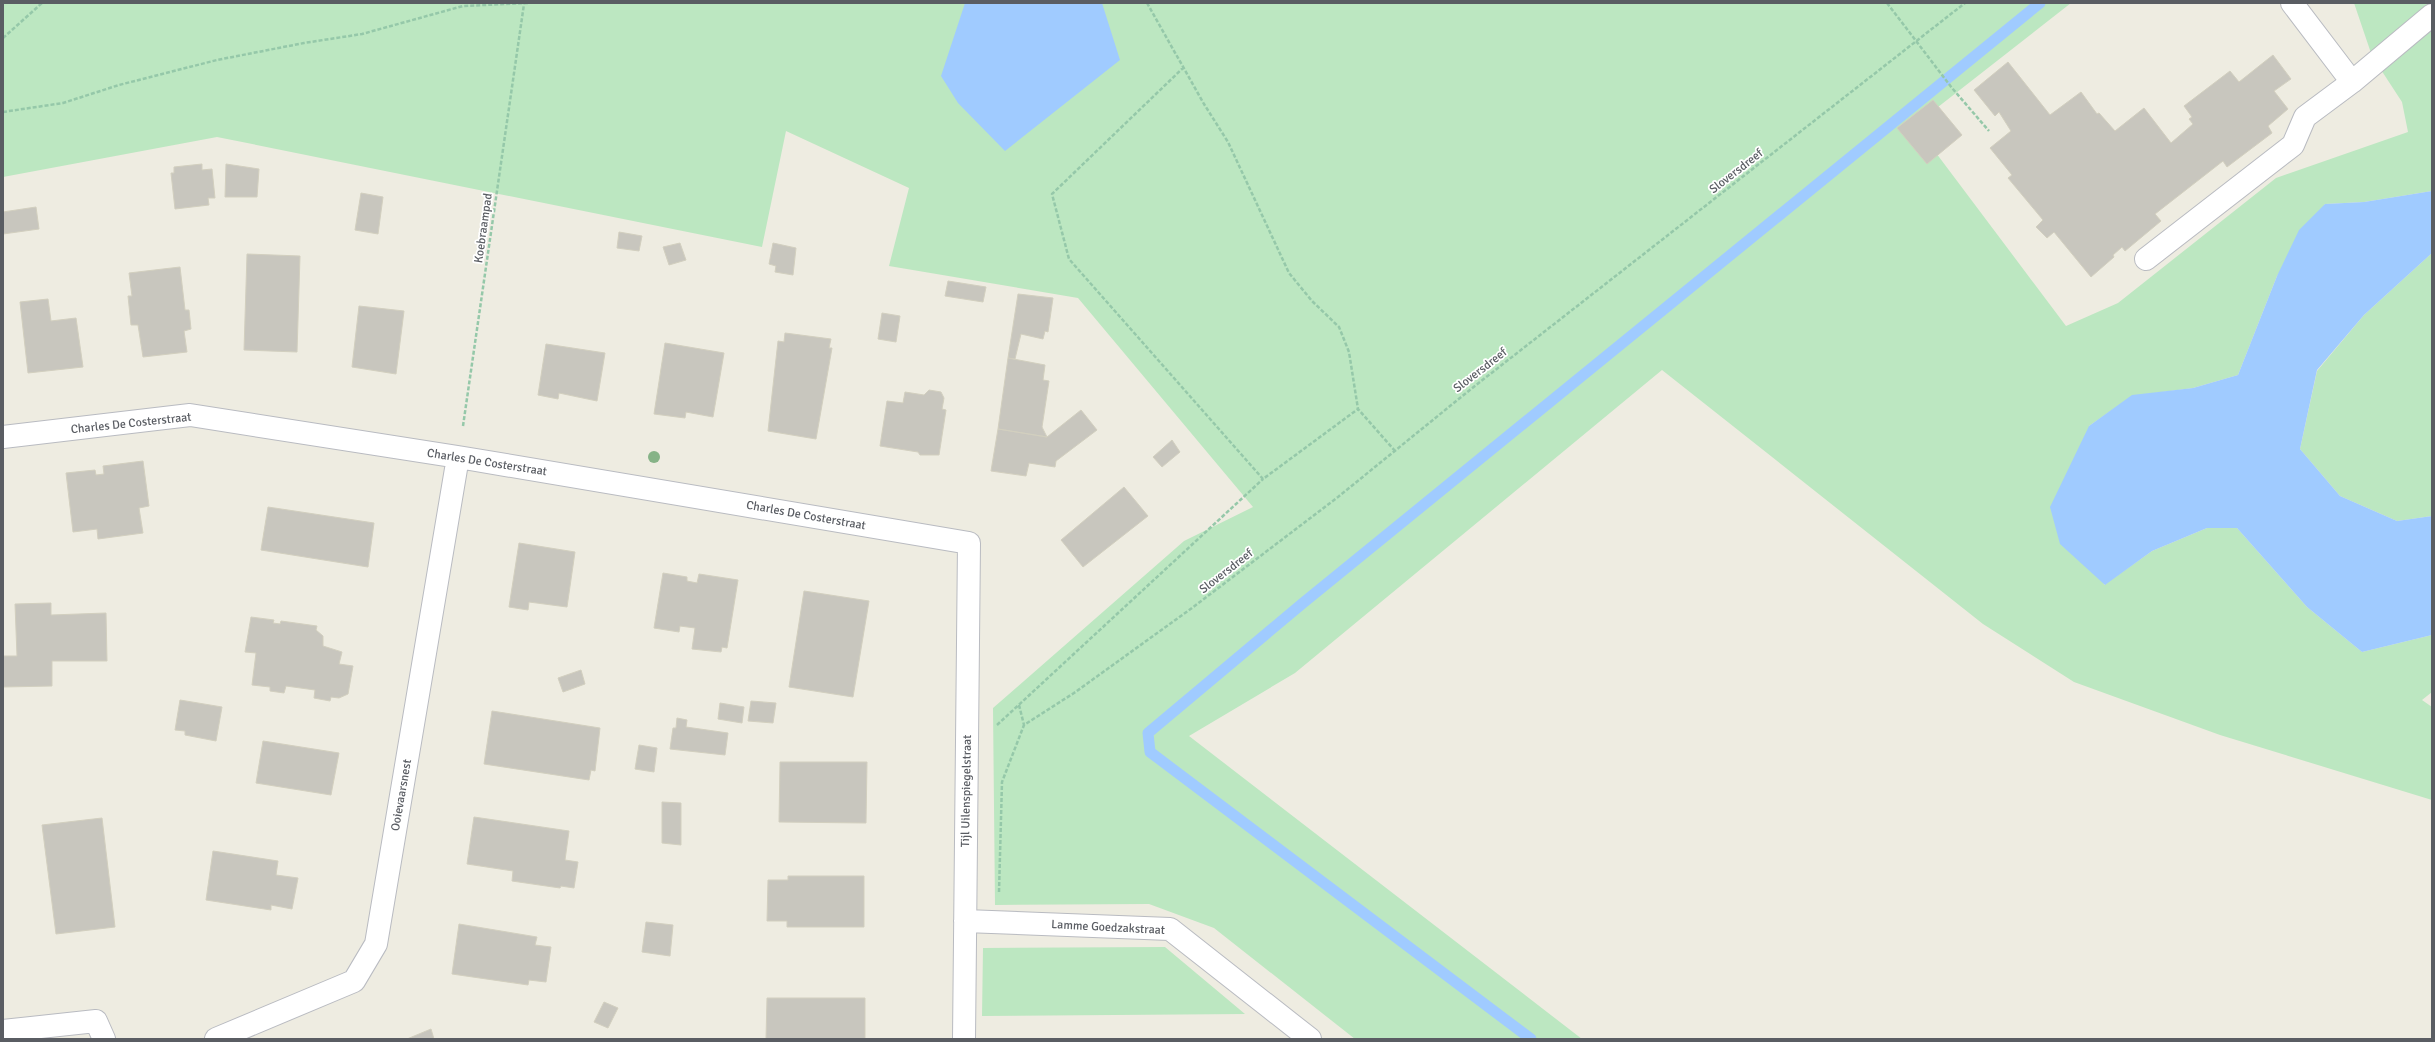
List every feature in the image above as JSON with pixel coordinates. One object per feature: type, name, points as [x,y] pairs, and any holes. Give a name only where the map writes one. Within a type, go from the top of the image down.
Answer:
[{"type":"street","points":[[2292,3],[2352,82]]},
{"type":"street","points":[[2146,259],[2293,145],[2305,117],[2352,82],[2429,18]]},
{"type":"street","name":"Charles De Costerstraat","points":[[3,437],[190,415],[458,457],[969,543]]},
{"type":"street","name":"Ooievaarsnest","points":[[216,1039],[354,981],[376,944],[458,457]]},
{"type":"street","name":"Tijl Uilenspiegelstraat","points":[[964,1039],[969,543]]},
{"type":"street","name":"Lamme Goedzakstraat","points":[[965,921],[1170,929],[1310,1039]]},
{"type":"street","points":[[3,1031],[96,1021],[104,1039]]},
{"type":"path","points":[[3,38],[42,3]]},
{"type":"path","points":[[3,112],[63,103],[119,85],[217,60],[304,43],[362,34],[463,6],[526,3]]},
{"type":"path","name":"Koebraampad","points":[[458,457],[526,3]]},
{"type":"path","points":[[1148,3],[1228,142],[1289,273],[1312,301],[1339,327],[1349,352],[1358,410],[1395,451]]},
{"type":"path","points":[[1887,3],[1952,88],[1989,130]]},
{"type":"path","name":"Sloversdreef","points":[[1024,725],[1074,693],[1192,608],[1395,451],[1613,277],[1918,42],[1965,3]]},
{"type":"path","points":[[1184,67],[1052,194],[1069,259],[1263,479]]},
{"type":"path","points":[[994,728],[1263,479],[1358,410]]},
{"type":"path","points":[[998,922],[1002,782],[1024,725],[1019,705]]},
{"type":"green space","points":[[3,3],[2071,3],[1915,125],[2066,326],[2118,303],[2276,178],[2408,132],[2402,102],[2372,56],[2354,3],[2432,3],[2432,191],[2364,202],[2325,204],[2277,276],[2238,375],[2193,388],[2132,396],[2089,426],[2104,585],[2152,551],[2207,528],[2237,528],[2307,607],[2362,652],[2432,635],[2432,692],[2422,700],[2432,707],[2432,800],[2220,735],[2074,682],[1983,624],[1662,370],[1295,673],[1189,736],[1582,1039],[1355,1039],[1214,928],[1149,904],[995,905],[993,708],[1184,541],[1253,507],[1078,298],[889,266],[909,188],[786,131],[762,247],[217,137],[3,177]]},
{"type":"green space","points":[[2432,253],[2432,516],[2397,521],[2340,496],[2300,449],[2317,371],[2364,315]]},
{"type":"green space","points":[[1165,947],[1245,1014],[982,1016],[983,948]]},
{"type":"water","points":[[965,3],[1102,3],[1120,60],[1005,151],[958,103],[941,76]]},
{"type":"water","points":[[2432,191],[2432,253],[2364,315],[2317,370],[2300,449],[2340,496],[2397,521],[2432,516],[2432,635],[2362,652],[2307,607],[2237,528],[2207,528],[2152,551],[2105,585],[2060,544],[2050,507],[2089,426],[2132,395],[2193,388],[2238,375],[2277,276],[2299,230],[2325,204],[2364,202]]},
{"type":"building","points":[[2273,55],[2291,79],[2274,91],[2288,109],[2268,126],[2272,133],[2227,167],[2223,161],[2155,214],[2161,221],[2125,251],[2122,247],[2113,255],[2114,257],[2091,277],[2054,232],[2047,238],[2036,227],[2043,220],[2008,178],[2012,175],[1990,148],[2011,131],[1999,112],[1995,116],[1974,90],[2008,62],[2050,115],[2081,92],[2097,114],[2099,113],[2115,131],[2144,108],[2171,143],[2193,124],[2189,119],[2192,117],[2184,106],[2230,71],[2239,82]]},
{"type":"building","points":[[1933,100],[1962,135],[1927,164],[1897,128]]},
{"type":"building","points":[[202,164],[202,170],[212,169],[215,198],[208,198],[209,205],[175,209],[171,173],[174,173],[174,167]]},
{"type":"building","points":[[226,164],[259,169],[257,197],[225,197]]},
{"type":"building","points":[[361,193],[383,197],[378,234],[355,230]]},
{"type":"building","points":[[36,207],[39,229],[3,234],[3,212]]},
{"type":"building","points":[[619,232],[642,236],[639,251],[617,248]]},
{"type":"building","points":[[680,243],[686,260],[669,265],[663,247]]},
{"type":"building","points":[[773,243],[796,248],[793,275],[775,272],[776,266],[769,264]]},
{"type":"building","points":[[247,254],[300,256],[297,352],[244,350]]},
{"type":"building","points":[[180,267],[185,310],[189,310],[191,329],[184,331],[187,352],[143,357],[138,325],[131,325],[128,296],[132,296],[129,273]]},
{"type":"building","points":[[948,281],[986,287],[983,302],[945,296]]},
{"type":"building","points":[[1018,294],[1053,298],[1048,332],[1045,331],[1043,339],[1021,334],[1015,359],[1008,358]]},
{"type":"building","points":[[48,299],[51,321],[76,318],[83,367],[28,373],[20,302]]},
{"type":"building","points":[[359,306],[404,311],[396,374],[352,367]]},
{"type":"building","points":[[882,313],[900,316],[896,342],[878,339]]},
{"type":"building","points":[[785,333],[831,339],[829,348],[832,348],[816,439],[768,431],[778,341],[784,342]]},
{"type":"building","points":[[665,343],[724,353],[713,417],[686,412],[685,418],[654,414]]},
{"type":"building","points":[[546,344],[605,353],[597,401],[559,393],[558,399],[538,395]]},
{"type":"building","points":[[1008,358],[1045,365],[1043,380],[1049,381],[1042,427],[1047,437],[998,429]]},
{"type":"building","points":[[929,390],[941,392],[944,398],[942,409],[946,410],[939,455],[920,455],[918,452],[880,446],[887,401],[903,403],[905,392],[924,395]]},
{"type":"building","points":[[1081,410],[1097,430],[1056,461],[1055,467],[1029,463],[1026,476],[991,471],[998,429],[1047,437]]},
{"type":"building","points":[[1172,440],[1180,452],[1162,467],[1153,457]]},
{"type":"building","points":[[143,461],[149,506],[139,508],[143,533],[98,539],[97,529],[73,532],[66,473],[95,470],[96,475],[104,474],[103,466]]},
{"type":"building","points":[[1124,487],[1148,516],[1083,567],[1061,540]]},
{"type":"building","points":[[268,507],[374,523],[368,567],[261,550]]},
{"type":"building","points":[[519,543],[575,552],[567,607],[529,602],[528,610],[509,607]]},
{"type":"building","points":[[663,573],[687,577],[687,581],[697,583],[699,574],[738,580],[727,648],[722,647],[721,652],[692,649],[695,628],[680,626],[679,632],[654,628]]},
{"type":"building","points":[[804,591],[869,601],[853,697],[789,687]]},
{"type":"building","points":[[51,603],[51,615],[106,613],[107,661],[52,661],[52,686],[3,687],[3,656],[17,656],[15,604]]},
{"type":"building","points":[[251,617],[274,620],[273,623],[280,624],[281,621],[317,626],[316,630],[323,636],[323,646],[342,652],[339,664],[353,666],[348,694],[339,698],[331,697],[330,701],[314,698],[315,690],[286,686],[284,693],[270,691],[270,687],[252,685],[256,653],[245,652]]},
{"type":"building","points":[[581,670],[585,684],[563,692],[558,678]]},
{"type":"building","points":[[180,700],[222,707],[216,741],[185,735],[185,731],[175,730]]},
{"type":"building","points":[[751,701],[776,703],[773,723],[748,721]]},
{"type":"building","points":[[720,703],[744,707],[742,723],[718,719]]},
{"type":"building","points":[[492,711],[600,728],[595,771],[591,770],[589,780],[484,764]]},
{"type":"building","points":[[677,718],[687,720],[686,727],[728,733],[725,755],[670,749],[673,728],[676,728]]},
{"type":"building","points":[[263,741],[339,753],[331,795],[256,783]]},
{"type":"building","points":[[639,745],[657,748],[654,772],[635,769]]},
{"type":"building","points":[[780,762],[867,762],[866,823],[779,822]]},
{"type":"building","points":[[662,802],[681,803],[681,845],[662,843]]},
{"type":"building","points":[[474,817],[569,831],[565,860],[578,862],[574,888],[561,886],[560,888],[512,881],[513,871],[467,864]]},
{"type":"building","points":[[102,818],[115,927],[56,934],[42,825]]},
{"type":"building","points":[[213,851],[278,861],[276,875],[298,878],[292,909],[271,905],[271,910],[206,900]]},
{"type":"building","points":[[788,876],[864,876],[864,927],[787,927],[787,921],[767,921],[768,880],[788,880]]},
{"type":"building","points":[[646,922],[673,925],[670,956],[642,952]]},
{"type":"building","points":[[459,924],[537,937],[535,945],[551,947],[546,982],[529,980],[528,985],[452,974]]},
{"type":"building","points":[[767,998],[865,998],[865,1039],[766,1039]]},
{"type":"building","points":[[604,1002],[618,1008],[608,1028],[594,1022]]},
{"type":"building","points":[[431,1029],[434,1039],[407,1039]]},
{"type":"waterway","points":[[1531,1039],[1150,752],[1148,733],[1303,603],[2040,3]]}]
